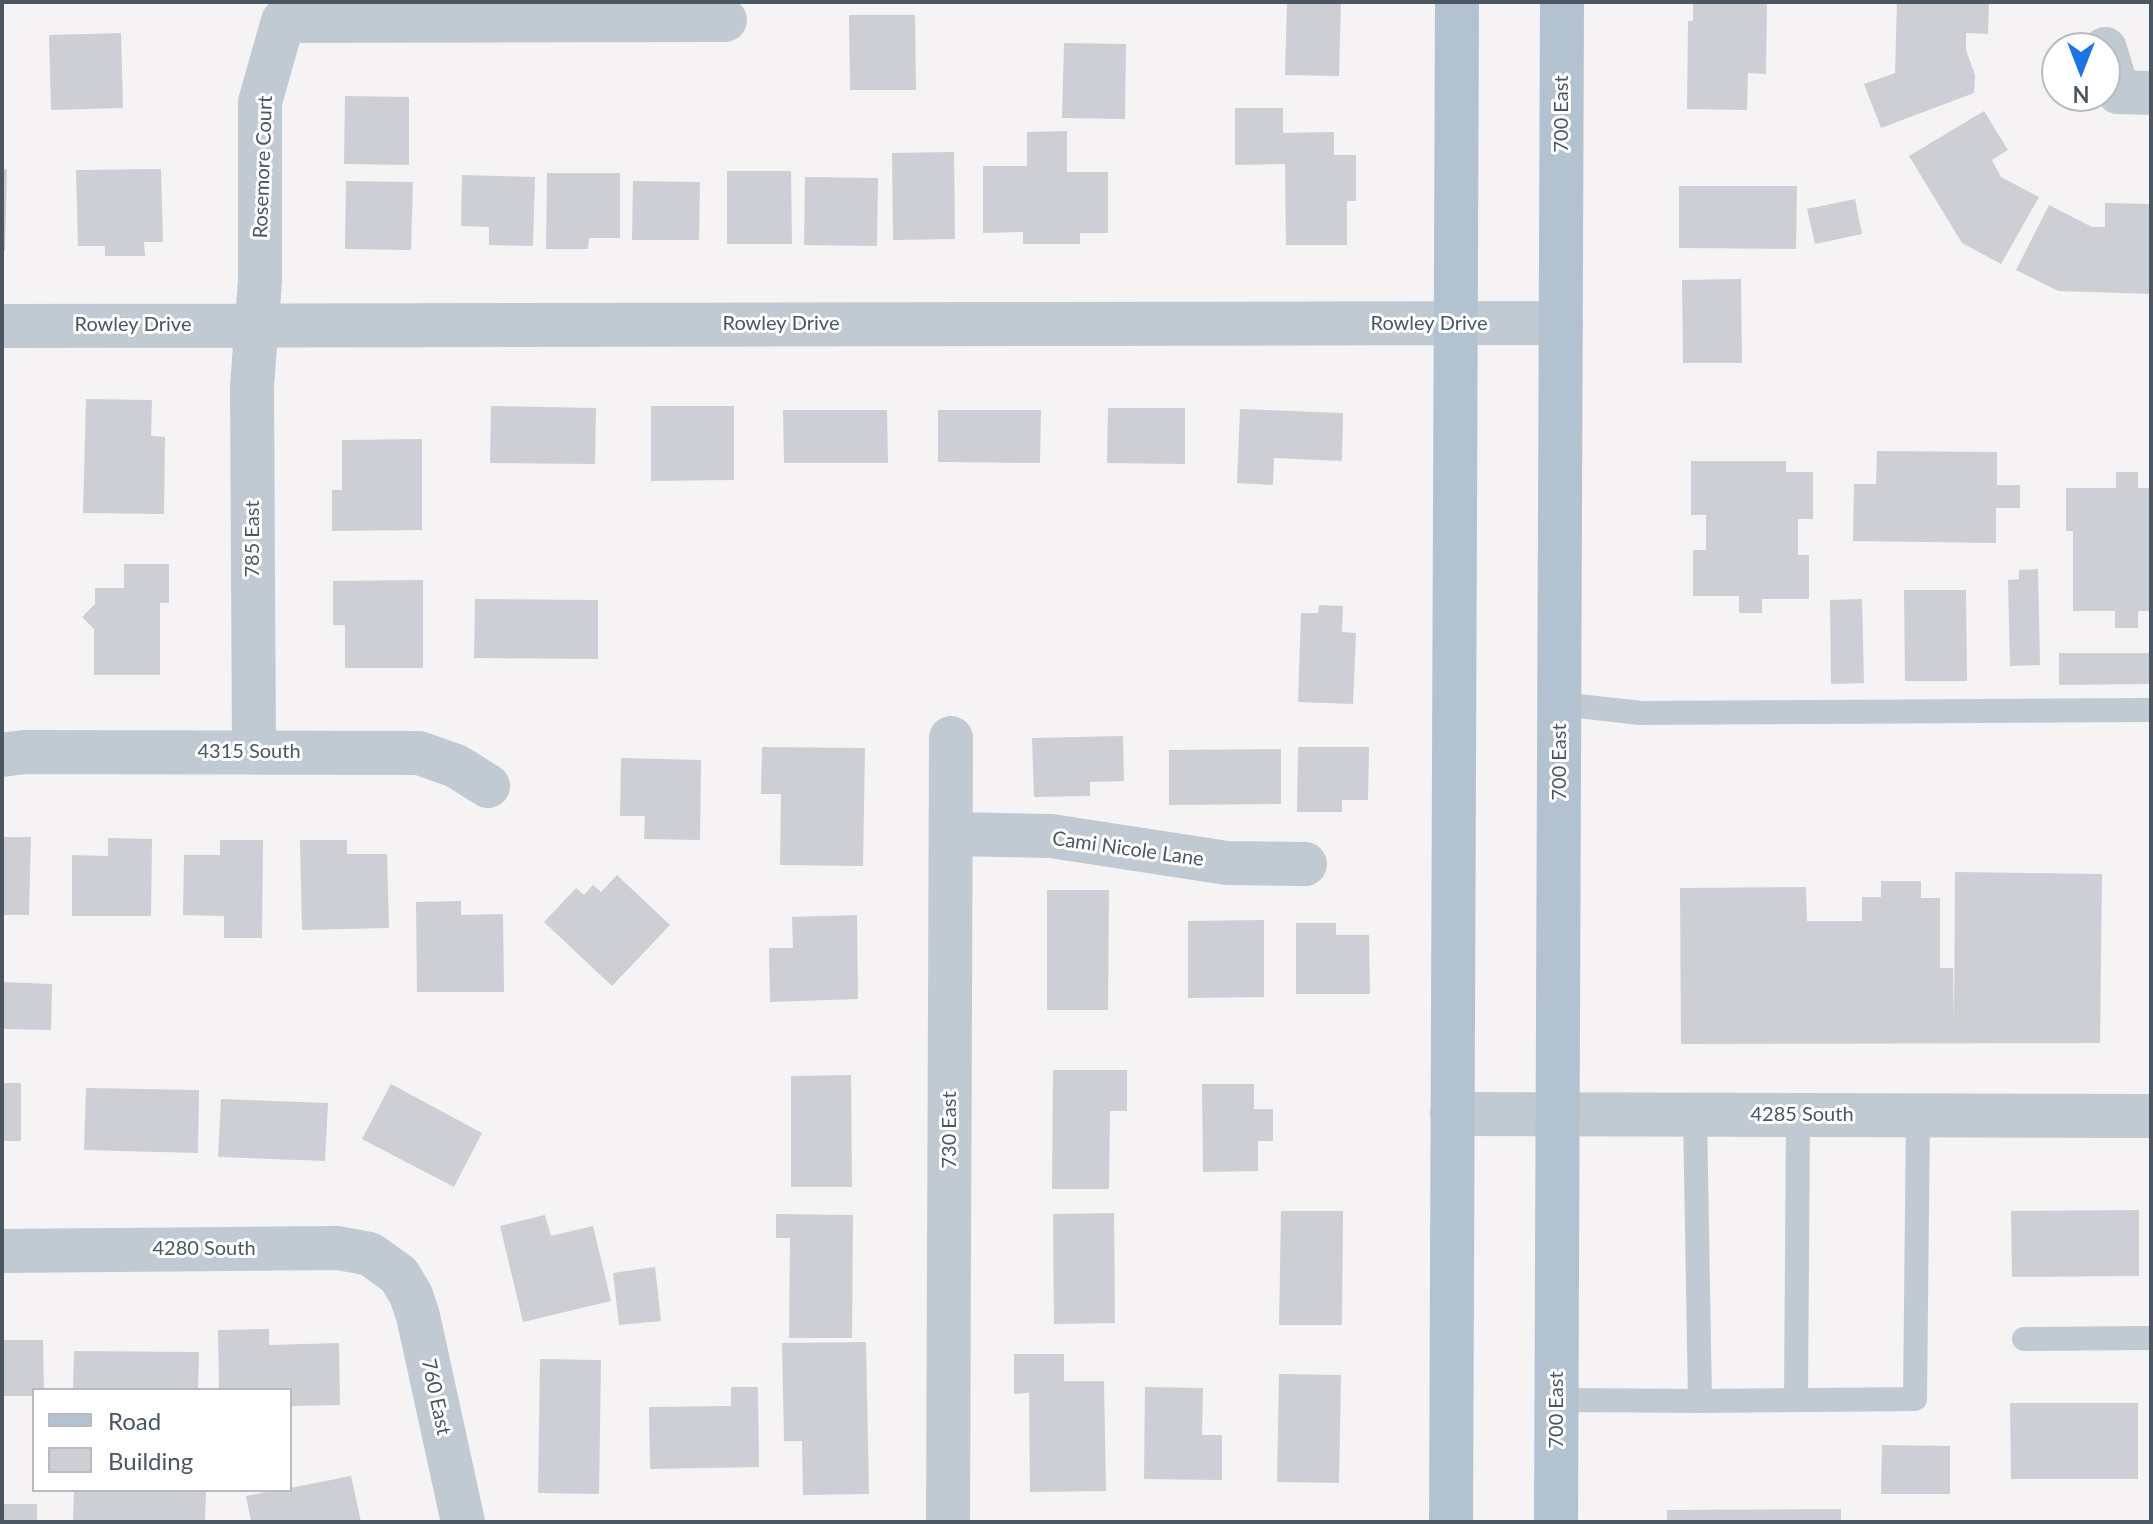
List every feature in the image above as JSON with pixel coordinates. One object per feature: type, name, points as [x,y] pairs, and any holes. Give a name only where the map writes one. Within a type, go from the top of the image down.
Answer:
[{"type":"main road","points":[[1451,1522],[1457,2]]},
{"type":"main road","name":"700 East","points":[[1556,1522],[1562,2]]},
{"type":"street","name":"Rosemore Court","points":[[257,325],[260,281],[260,102],[283,21],[725,20]]},
{"type":"street","points":[[2121,71],[2135,93]]},
{"type":"street","name":"Rowley Drive","points":[[2,326],[1561,323]]},
{"type":"street","name":"785 East","points":[[254,752],[252,386],[257,325]]},
{"type":"street","name":"730 East","points":[[948,1522],[951,738]]},
{"type":"street","name":"4315 South","points":[[2,755],[24,752],[419,753],[456,766],[488,786]]},
{"type":"street","name":"Cami Nicole Lane","points":[[951,834],[1051,836],[1227,863],[1305,864]]},
{"type":"street","name":"4285 South","points":[[1452,1114],[2151,1116]]},
{"type":"street","name":"4280 South","points":[[2,1251],[338,1248],[370,1254],[399,1275]]},
{"type":"street","name":"760 East","points":[[399,1275],[411,1295],[418,1316],[463,1522]]},
{"type":"lane","points":[[1560,704],[1641,713],[2151,710]]},
{"type":"lane","points":[[1695,1115],[1700,1401]]},
{"type":"lane","points":[[1796,1400],[1798,1115]]},
{"type":"lane","points":[[1558,1400],[1915,1399],[1918,1115]]},
{"type":"lane","points":[[2024,1339],[2151,1338]]},
{"type":"building","points":[[1287,2],[1341,2],[1339,76],[1285,75]]},
{"type":"building","points":[[1693,2],[1767,2],[1766,74],[1748,73],[1747,110],[1687,109],[1688,21],[1693,21]]},
{"type":"building","points":[[1897,2],[1989,2],[1988,34],[1966,33],[1966,50],[1975,75],[1974,93],[1881,128],[1864,84],[1895,73]]},
{"type":"building","points":[[849,15],[915,15],[916,90],[850,90]]},
{"type":"building","points":[[121,33],[123,108],[51,110],[49,35]]},
{"type":"building","points":[[1064,43],[1126,44],[1125,119],[1062,118]]},
{"type":"building","points":[[345,96],[409,97],[409,165],[344,164]]},
{"type":"building","points":[[1235,108],[1283,108],[1283,133],[1334,132],[1334,155],[1356,155],[1356,201],[1347,201],[1347,245],[1286,245],[1285,164],[1235,165]]},
{"type":"building","points":[[1984,111],[2008,150],[1992,160],[2001,177],[2039,197],[2001,264],[1962,243],[1909,156]]},
{"type":"building","points":[[1067,131],[1067,172],[1108,172],[1108,233],[1080,233],[1080,244],[1023,244],[1023,232],[983,233],[983,166],[1027,166],[1027,132]]},
{"type":"building","points":[[954,152],[955,239],[893,240],[892,153]]},
{"type":"building","points":[[2,169],[7,169],[5,251],[2,251]]},
{"type":"building","points":[[161,169],[163,242],[144,242],[145,256],[105,256],[105,246],[78,246],[76,170]]},
{"type":"building","points":[[727,171],[791,171],[792,244],[727,244]]},
{"type":"building","points":[[547,173],[620,173],[620,238],[589,238],[588,249],[546,249]]},
{"type":"building","points":[[462,175],[535,177],[533,246],[489,245],[489,227],[461,226]]},
{"type":"building","points":[[805,177],[878,178],[877,246],[804,245]]},
{"type":"building","points":[[346,181],[413,182],[411,250],[345,249]]},
{"type":"building","points":[[633,181],[700,182],[699,240],[632,240]]},
{"type":"building","points":[[1679,186],[1797,186],[1796,249],[1679,248]]},
{"type":"building","points":[[1855,199],[1862,234],[1815,244],[1807,209]]},
{"type":"building","points":[[2105,203],[2151,204],[2151,294],[2058,291],[2016,270],[2049,205],[2092,227],[2105,227]]},
{"type":"building","points":[[1741,279],[1742,363],[1683,363],[1682,280]]},
{"type":"building","points":[[86,399],[152,400],[151,436],[165,437],[164,514],[83,513]]},
{"type":"building","points":[[491,406],[596,408],[595,464],[490,463]]},
{"type":"building","points":[[651,406],[734,406],[734,480],[651,481]]},
{"type":"building","points":[[1108,408],[1185,408],[1185,464],[1107,463]]},
{"type":"building","points":[[1240,409],[1343,413],[1342,461],[1274,458],[1273,485],[1237,483]]},
{"type":"building","points":[[783,410],[887,410],[888,463],[784,463]]},
{"type":"building","points":[[938,410],[1041,410],[1040,463],[938,462]]},
{"type":"building","points":[[422,439],[422,530],[332,531],[332,490],[342,490],[342,440]]},
{"type":"building","points":[[1877,451],[1997,452],[1997,485],[2020,485],[2020,508],[1996,508],[1996,543],[1853,541],[1854,484],[1876,484]]},
{"type":"building","points":[[1691,461],[1786,461],[1786,472],[1813,472],[1813,519],[1798,519],[1798,555],[1809,555],[1809,599],[1762,599],[1762,613],[1739,613],[1739,596],[1693,596],[1693,550],[1706,550],[1706,515],[1691,515]]},
{"type":"building","points":[[2116,472],[2138,472],[2138,488],[2151,488],[2151,611],[2138,611],[2138,628],[2115,628],[2115,611],[2073,611],[2073,531],[2066,531],[2066,488],[2116,488]]},
{"type":"building","points":[[124,564],[169,564],[169,603],[160,603],[160,675],[94,675],[94,629],[82,617],[95,604],[95,588],[124,588]]},
{"type":"building","points":[[2038,569],[2040,665],[2010,666],[2008,580],[2019,579],[2019,570]]},
{"type":"building","points":[[423,580],[423,668],[345,668],[345,625],[333,625],[333,581]]},
{"type":"building","points":[[1904,590],[1966,590],[1967,681],[1905,681]]},
{"type":"building","points":[[475,599],[598,600],[598,659],[474,658]]},
{"type":"building","points":[[1862,599],[1864,683],[1831,684],[1830,600]]},
{"type":"building","points":[[1319,605],[1343,606],[1342,632],[1356,633],[1353,704],[1298,702],[1301,613],[1318,613]]},
{"type":"building","points":[[2059,653],[2151,653],[2151,684],[2059,685]]},
{"type":"building","points":[[1123,736],[1124,781],[1090,782],[1090,796],[1034,797],[1032,738]]},
{"type":"building","points":[[762,747],[865,748],[863,866],[780,865],[781,794],[761,794]]},
{"type":"building","points":[[1298,747],[1369,747],[1368,800],[1342,800],[1342,812],[1297,812]]},
{"type":"building","points":[[1281,749],[1281,804],[1169,805],[1169,750]]},
{"type":"building","points":[[621,758],[701,760],[700,840],[644,839],[645,816],[620,816]]},
{"type":"building","points":[[2,837],[31,837],[29,915],[2,915]]},
{"type":"building","points":[[108,838],[152,839],[151,916],[72,916],[72,855],[108,856]]},
{"type":"building","points":[[220,840],[263,840],[262,938],[224,938],[224,916],[183,915],[184,855],[220,855]]},
{"type":"building","points":[[300,840],[347,840],[347,854],[387,854],[389,928],[302,930]]},
{"type":"building","points":[[1955,872],[2102,874],[2100,1043],[1681,1044],[1680,888],[1806,887],[1807,921],[1862,921],[1862,897],[1881,897],[1881,881],[1921,881],[1921,898],[1940,898],[1940,968],[1953,968],[1954,1025]]},
{"type":"building","points":[[617,875],[670,925],[612,986],[544,922],[576,888],[584,895],[593,885],[601,892]]},
{"type":"building","points":[[1047,890],[1109,890],[1108,1010],[1047,1010]]},
{"type":"building","points":[[461,901],[461,915],[503,914],[504,992],[417,992],[416,902]]},
{"type":"building","points":[[857,915],[858,999],[770,1002],[769,948],[793,948],[792,917]]},
{"type":"building","points":[[1264,920],[1264,997],[1188,998],[1188,921]]},
{"type":"building","points":[[1296,923],[1336,923],[1336,935],[1369,935],[1370,994],[1296,994]]},
{"type":"building","points":[[2,982],[52,984],[51,1030],[2,1029]]},
{"type":"building","points":[[1053,1070],[1127,1070],[1127,1111],[1110,1111],[1109,1189],[1052,1189]]},
{"type":"building","points":[[851,1075],[852,1187],[791,1187],[791,1076]]},
{"type":"building","points":[[2,1083],[21,1083],[21,1141],[2,1141]]},
{"type":"building","points":[[391,1084],[482,1133],[454,1187],[362,1139]]},
{"type":"building","points":[[1202,1084],[1254,1084],[1254,1109],[1273,1109],[1273,1141],[1258,1141],[1258,1171],[1203,1172]]},
{"type":"building","points":[[86,1088],[199,1090],[198,1153],[84,1150]]},
{"type":"building","points":[[221,1099],[328,1103],[325,1161],[218,1157]]},
{"type":"building","points":[[2139,1210],[2139,1276],[2012,1277],[2011,1211]]},
{"type":"building","points":[[1281,1211],[1343,1211],[1342,1325],[1279,1325]]},
{"type":"building","points":[[1114,1213],[1115,1323],[1054,1324],[1053,1214]]},
{"type":"building","points":[[776,1214],[853,1215],[852,1338],[789,1338],[790,1238],[776,1238]]},
{"type":"building","points":[[545,1215],[551,1236],[593,1226],[611,1301],[523,1322],[500,1226]]},
{"type":"building","points":[[655,1267],[661,1321],[619,1325],[613,1273]]},
{"type":"building","points":[[269,1329],[269,1345],[339,1343],[340,1405],[292,1406],[292,1388],[219,1388],[218,1330]]},
{"type":"building","points":[[2,1340],[43,1340],[44,1388],[32,1388],[32,1396],[2,1396]]},
{"type":"building","points":[[866,1342],[869,1494],[803,1495],[802,1441],[784,1441],[782,1343]]},
{"type":"building","points":[[74,1351],[199,1352],[198,1388],[73,1388]]},
{"type":"building","points":[[1014,1354],[1064,1354],[1064,1381],[1104,1381],[1106,1491],[1030,1492],[1029,1393],[1014,1394]]},
{"type":"building","points":[[540,1359],[601,1360],[599,1494],[538,1493]]},
{"type":"building","points":[[1279,1374],[1341,1375],[1339,1483],[1277,1482]]},
{"type":"building","points":[[731,1387],[758,1387],[759,1467],[650,1469],[649,1407],[731,1406]]},
{"type":"building","points":[[1145,1387],[1203,1388],[1202,1435],[1222,1435],[1222,1480],[1144,1479]]},
{"type":"building","points":[[2010,1403],[2138,1403],[2138,1479],[2011,1479]]},
{"type":"building","points":[[1882,1445],[1950,1446],[1950,1494],[1881,1494]]},
{"type":"building","points":[[351,1476],[361,1522],[251,1522],[246,1496],[292,1492],[292,1488]]},
{"type":"building","points":[[74,1492],[206,1492],[205,1522],[73,1522]]},
{"type":"building","points":[[2,1504],[37,1504],[37,1522],[2,1522]]},
{"type":"building","points":[[1841,1509],[1841,1522],[1667,1522],[1667,1510]]}]
